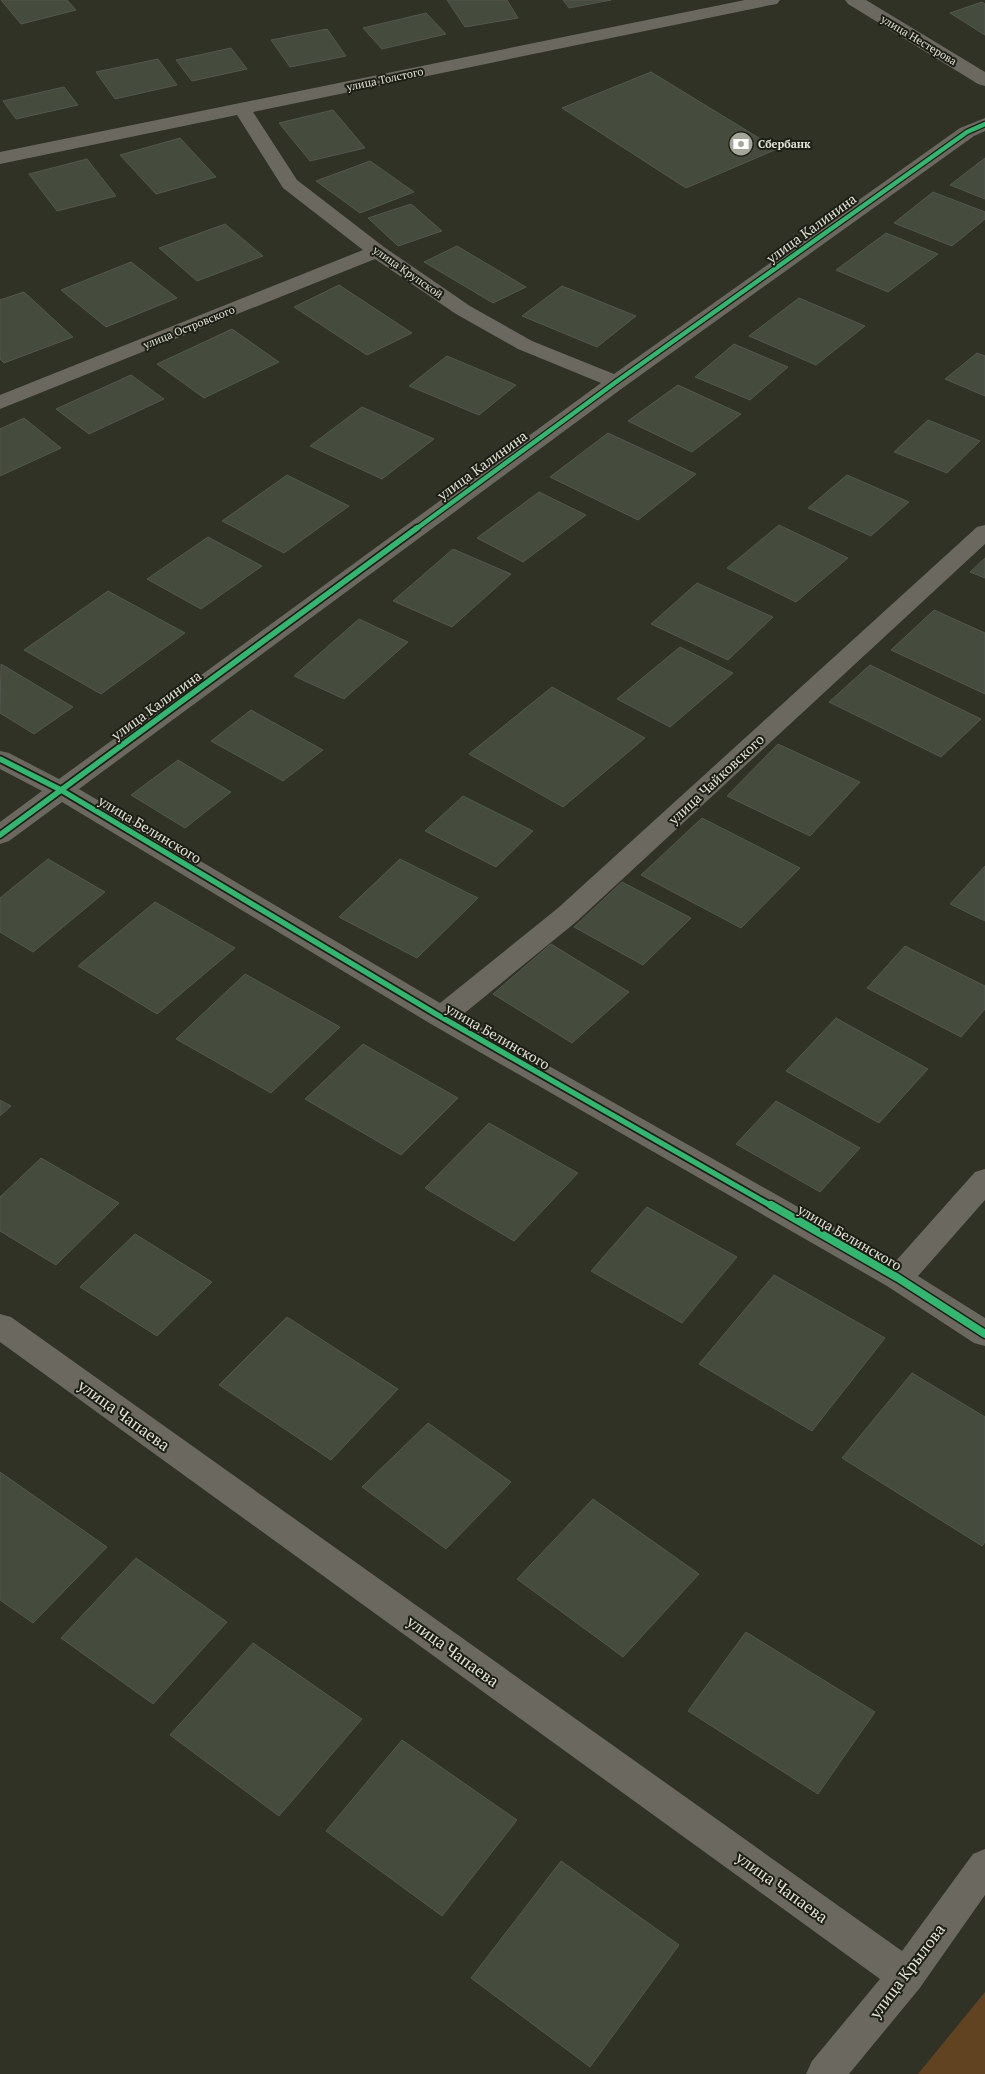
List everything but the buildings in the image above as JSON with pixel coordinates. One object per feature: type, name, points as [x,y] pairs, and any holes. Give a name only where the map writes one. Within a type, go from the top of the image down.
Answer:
[{"type":"street","name":"улица Толстого","points":[[0,158],[771,0]]},
{"type":"street","name":"улица Нестерова","points":[[854,0],[985,80]]},
{"type":"street","name":"улица Крупской","points":[[242,109],[290,184],[377,251],[463,310],[525,345],[616,382]]},
{"type":"street","name":"улица Калинина","points":[[0,835],[616,382],[967,132],[985,124]]},
{"type":"street","name":"улица Островского","points":[[0,403],[377,251]]},
{"type":"street","name":"улица Чайковского","points":[[441,1017],[568,915],[985,532]]},
{"type":"street","name":"улица Белинского","points":[[0,758],[61,790],[441,1017],[898,1278],[985,1334]]},
{"type":"street","points":[[898,1278],[985,1180]]},
{"type":"street","name":"улица Чапаева","points":[[0,1326],[906,1976]]},
{"type":"street","name":"улица Крылова","points":[[825,2074],[906,1976],[985,1866]]},
{"type":"shaded area","points":[[985,1992],[985,2074],[918,2074]]},
{"type":"cycle path","points":[[0,835],[616,382],[967,132],[985,124]]},
{"type":"cycle path","points":[[0,759],[61,790],[441,1017],[898,1278],[985,1334]]},
{"type":"place","name":"Сбербанк","points":[[741,144]]}]
